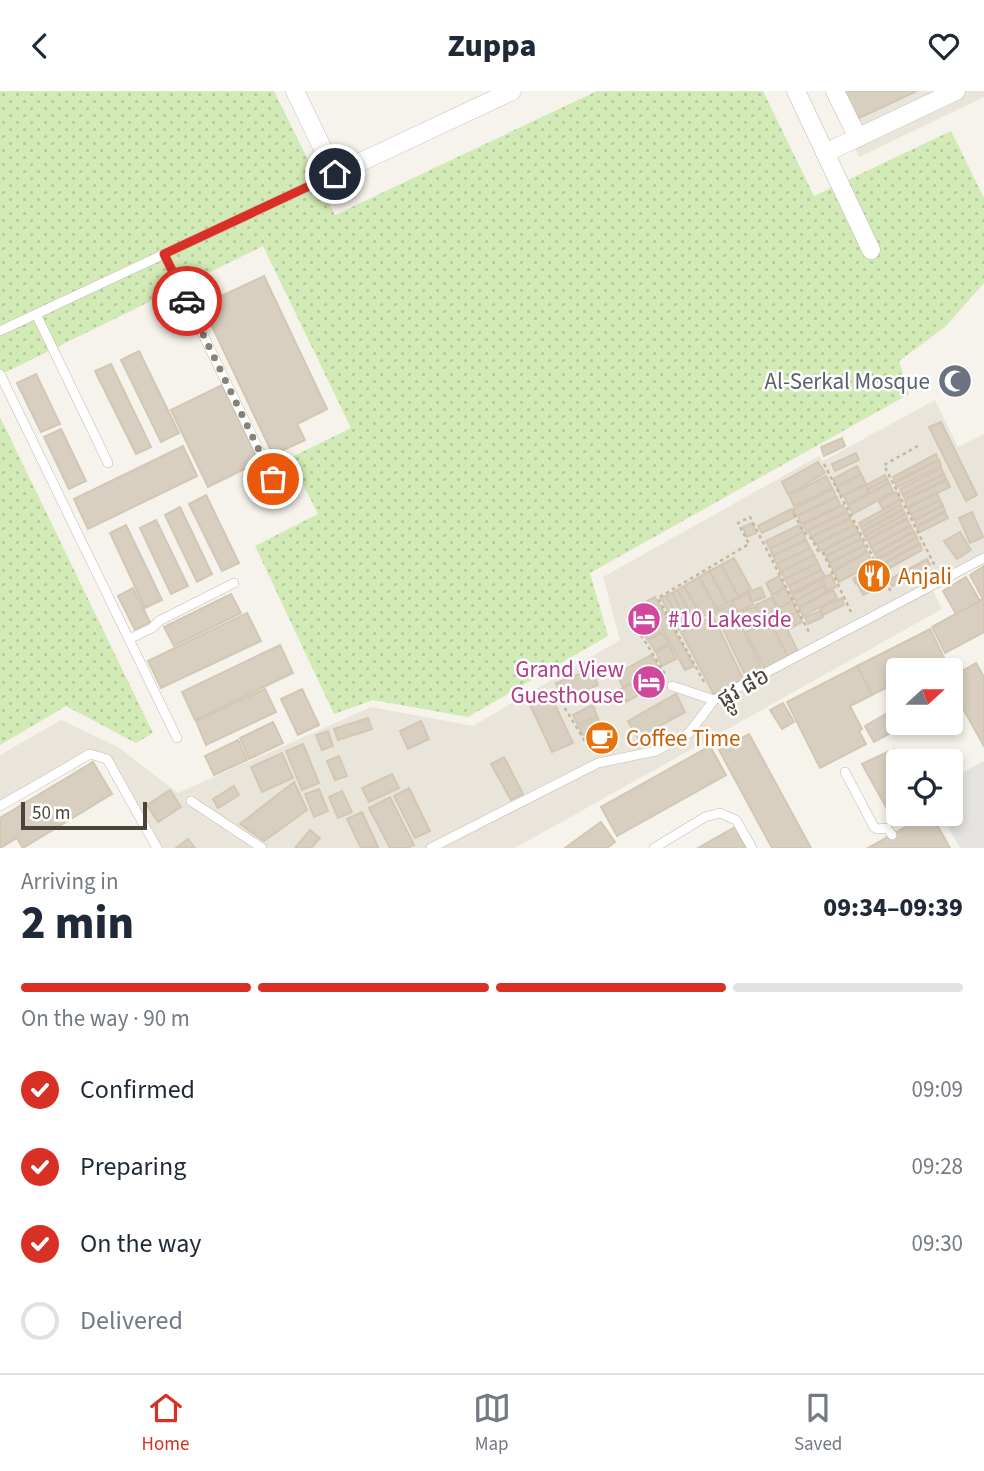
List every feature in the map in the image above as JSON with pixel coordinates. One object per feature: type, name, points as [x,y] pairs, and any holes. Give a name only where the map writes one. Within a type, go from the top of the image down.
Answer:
[{"type":"street","points":[[295,91],[335,174],[512,91]]},
{"type":"street","points":[[796,91],[871,250]]},
{"type":"street","points":[[835,91],[858,138]]},
{"type":"street","points":[[825,153],[956,91]]},
{"type":"lane","points":[[0,331],[335,174]]},
{"type":"lane","points":[[164,254],[273,479]]},
{"type":"lane","points":[[36,314],[108,463]]},
{"type":"lane","points":[[0,374],[177,738]]},
{"type":"lane","name":"ផ្លូវ ៨៦","points":[[431,848],[598,763],[656,751],[689,733],[714,700],[984,558]]},
{"type":"lane","points":[[129,639],[234,583]]},
{"type":"lane","points":[[672,686],[714,700]]},
{"type":"lane","points":[[0,806],[90,754],[107,759],[157,848]]},
{"type":"lane","points":[[845,772],[874,827],[887,828],[892,835]]},
{"type":"lane","points":[[191,801],[262,848]]},
{"type":"lane","points":[[654,848],[705,817],[720,813],[736,820],[752,848]]},
{"type":"path","points":[[918,446],[884,465],[943,580]]},
{"type":"path","points":[[824,464],[897,604]]},
{"type":"path","points":[[794,514],[803,531],[818,551],[823,553],[857,625]]},
{"type":"path","points":[[714,700],[658,598],[749,544],[738,523],[750,517],[816,647]]},
{"type":"path","points":[[641,635],[672,686]]},
{"type":"path","points":[[561,702],[598,763]]},
{"type":"shaded area","points":[[829,91],[984,91],[984,97],[859,157]]},
{"type":"shaded area","points":[[935,400],[958,447],[984,434],[984,562],[932,589],[942,609],[515,848],[155,848],[107,755],[90,750],[0,802],[0,755],[61,720],[118,747],[178,793],[371,707],[473,726],[620,640],[603,577],[819,456],[823,461]]},
{"type":"shaded area","points":[[984,761],[984,848],[960,848],[948,826],[963,826],[963,773]]},
{"type":"green space","points":[[0,91],[274,91],[335,215],[597,91],[763,91],[814,196],[951,131],[984,198],[984,283],[945,327],[899,361],[909,394],[590,573],[608,636],[468,717],[373,700],[334,714],[255,546],[318,514],[290,458],[351,428],[263,246],[0,375]]},
{"type":"green space","points":[[0,417],[153,733],[136,743],[66,706],[0,745]]},
{"type":"building","points":[[842,91],[917,91],[855,120]]},
{"type":"building","points":[[264,276],[327,409],[297,424],[305,440],[273,455],[202,305]]},
{"type":"building","points":[[139,351],[179,433],[161,442],[121,360]]},
{"type":"building","points":[[111,364],[151,447],[136,454],[95,371]]},
{"type":"building","points":[[36,374],[60,424],[41,432],[17,383]]},
{"type":"building","points":[[222,385],[259,462],[208,487],[171,410]]},
{"type":"building","points":[[941,422],[977,495],[966,501],[929,427]]},
{"type":"building","points":[[61,429],[86,481],[69,489],[44,437]]},
{"type":"building","points":[[842,438],[845,446],[824,456],[821,447]]},
{"type":"building","points":[[183,446],[197,476],[88,529],[74,499]]},
{"type":"building","points":[[856,453],[859,460],[835,471],[832,464]]},
{"type":"building","points":[[936,454],[938,460],[895,481],[893,477]]},
{"type":"building","points":[[939,460],[941,466],[898,487],[895,483]]},
{"type":"building","points":[[818,462],[825,473],[788,494],[782,482]]},
{"type":"building","points":[[857,466],[861,474],[837,487],[833,479]]},
{"type":"building","points":[[941,468],[944,474],[903,495],[900,489]]},
{"type":"building","points":[[861,474],[866,484],[841,496],[837,487]]},
{"type":"building","points":[[944,474],[946,479],[905,499],[903,495]]},
{"type":"building","points":[[885,475],[887,479],[868,489],[866,485]]},
{"type":"building","points":[[826,476],[832,488],[794,506],[789,495]]},
{"type":"building","points":[[887,479],[889,483],[870,494],[868,489]]},
{"type":"building","points":[[947,480],[950,487],[907,507],[905,500]]},
{"type":"building","points":[[889,483],[893,492],[853,514],[848,505]]},
{"type":"building","points":[[865,485],[869,493],[848,504],[844,496]]},
{"type":"building","points":[[833,489],[836,497],[796,516],[793,509]]},
{"type":"building","points":[[896,492],[900,499],[883,509],[879,502]]},
{"type":"building","points":[[937,493],[940,500],[911,514],[908,508]]},
{"type":"building","points":[[206,495],[239,563],[222,571],[189,504]]},
{"type":"building","points":[[837,497],[840,505],[801,524],[798,516]]},
{"type":"building","points":[[940,500],[943,505],[914,520],[911,514]]},
{"type":"building","points":[[899,501],[901,505],[861,527],[859,523]]},
{"type":"building","points":[[843,505],[846,512],[806,531],[803,525]]},
{"type":"building","points":[[901,505],[903,509],[863,531],[861,527]]},
{"type":"building","points":[[943,506],[945,511],[917,526],[915,520]]},
{"type":"building","points":[[180,507],[212,574],[197,582],[165,515]]},
{"type":"building","points":[[791,509],[795,517],[762,533],[758,526]]},
{"type":"building","points":[[903,510],[905,514],[865,536],[863,532]]},
{"type":"building","points":[[847,512],[850,518],[811,537],[808,531]]},
{"type":"building","points":[[945,512],[948,518],[920,532],[917,527]]},
{"type":"building","points":[[972,512],[983,537],[970,543],[959,518]]},
{"type":"building","points":[[905,514],[907,518],[867,540],[865,536]]},
{"type":"building","points":[[850,519],[854,525],[816,544],[812,537]]},
{"type":"building","points":[[907,519],[910,525],[871,547],[868,540]]},
{"type":"building","points":[[156,520],[188,586],[171,594],[140,528]]},
{"type":"building","points":[[752,523],[756,533],[747,537],[743,527]]},
{"type":"building","points":[[126,525],[162,600],[145,608],[110,533]]},
{"type":"building","points":[[799,525],[803,532],[770,549],[766,541]]},
{"type":"building","points":[[854,525],[858,532],[820,551],[817,544]]},
{"type":"building","points":[[911,526],[913,531],[874,553],[871,547]]},
{"type":"building","points":[[803,532],[806,540],[773,556],[770,549]]},
{"type":"building","points":[[914,532],[917,537],[877,559],[875,553]]},
{"type":"building","points":[[960,532],[971,550],[957,559],[944,541]]},
{"type":"building","points":[[858,533],[861,539],[826,556],[824,550]]},
{"type":"building","points":[[917,538],[919,543],[880,565],[878,560]]},
{"type":"building","points":[[861,539],[864,545],[829,563],[827,556]]},
{"type":"building","points":[[806,540],[810,548],[777,564],[773,556]]},
{"type":"building","points":[[920,544],[922,550],[884,571],[881,565]]},
{"type":"building","points":[[864,546],[867,552],[833,570],[830,563]]},
{"type":"building","points":[[810,548],[814,555],[781,572],[777,564]]},
{"type":"building","points":[[867,552],[873,564],[839,582],[834,572]]},
{"type":"building","points":[[814,555],[818,563],[785,579],[781,572]]},
{"type":"building","points":[[734,558],[751,589],[739,597],[721,565]]},
{"type":"building","points":[[927,559],[930,565],[892,586],[889,580]]},
{"type":"building","points":[[818,563],[821,570],[789,586],[785,579]]},
{"type":"building","points":[[721,565],[739,597],[727,603],[709,571]]},
{"type":"building","points":[[984,566],[984,632],[945,653],[932,627],[983,599],[970,575]]},
{"type":"building","points":[[872,569],[875,575],[856,584],[853,579]]},
{"type":"building","points":[[821,570],[825,576],[792,593],[789,586]]},
{"type":"building","points":[[709,571],[727,603],[717,609],[699,577]]},
{"type":"building","points":[[831,574],[836,587],[827,591],[822,578]]},
{"type":"building","points":[[876,575],[881,586],[863,595],[858,585]]},
{"type":"building","points":[[779,576],[785,588],[772,595],[766,583]]},
{"type":"building","points":[[699,577],[717,609],[702,617],[684,586]]},
{"type":"building","points":[[966,577],[980,601],[956,614],[943,591]]},
{"type":"building","points":[[820,580],[823,586],[796,601],[792,595]]},
{"type":"building","points":[[684,586],[702,617],[695,621],[677,590]]},
{"type":"building","points":[[823,586],[827,592],[799,607],[796,601]]},
{"type":"building","points":[[761,587],[765,597],[752,602],[749,592]]},
{"type":"building","points":[[133,588],[150,622],[135,630],[118,596]]},
{"type":"building","points":[[785,588],[792,601],[779,608],[772,595]]},
{"type":"building","points":[[677,590],[695,621],[689,624],[672,593]]},
{"type":"building","points":[[833,590],[837,598],[803,616],[799,608]]},
{"type":"building","points":[[672,593],[689,624],[684,627],[666,596]]},
{"type":"building","points":[[748,593],[753,605],[738,612],[732,602]]},
{"type":"building","points":[[231,594],[241,613],[174,646],[164,627]]},
{"type":"building","points":[[666,596],[684,627],[679,630],[661,598]]},
{"type":"building","points":[[655,597],[694,666],[685,670],[647,601]]},
{"type":"building","points":[[772,597],[778,610],[761,618],[756,605]]},
{"type":"building","points":[[842,598],[844,605],[823,615],[820,608]]},
{"type":"building","points":[[792,601],[797,612],[784,619],[779,608]]},
{"type":"building","points":[[643,602],[661,632],[648,640],[629,612]]},
{"type":"building","points":[[731,604],[763,672],[747,679],[715,612]]},
{"type":"building","points":[[755,607],[761,621],[746,627],[741,612]]},
{"type":"building","points":[[778,610],[799,654],[789,659],[767,616]]},
{"type":"building","points":[[820,611],[823,617],[808,624],[805,617]]},
{"type":"building","points":[[797,612],[802,622],[789,629],[784,619]]},
{"type":"building","points":[[247,613],[261,641],[161,688],[148,661]]},
{"type":"building","points":[[713,616],[744,681],[714,695],[681,632]]},
{"type":"building","points":[[767,616],[789,659],[765,670],[746,632],[763,623],[761,619]]},
{"type":"building","points":[[930,629],[944,658],[886,658],[886,688],[872,695],[857,666]]},
{"type":"building","points":[[662,633],[669,643],[655,651],[648,640]]},
{"type":"building","points":[[280,645],[293,673],[195,720],[182,692]]},
{"type":"building","points":[[669,645],[676,659],[662,666],[656,652]]},
{"type":"building","points":[[651,655],[659,668],[623,687],[617,674]]},
{"type":"building","points":[[976,663],[984,677],[984,746],[963,708],[963,670]]},
{"type":"building","points":[[857,666],[872,695],[850,706],[862,729],[859,731],[866,744],[820,768],[787,702]]},
{"type":"building","points":[[592,669],[598,685],[563,700],[556,683]]},
{"type":"building","points":[[657,670],[663,681],[626,702],[619,690]]},
{"type":"building","points":[[265,689],[276,712],[206,745],[196,721]]},
{"type":"building","points":[[302,689],[319,725],[298,735],[281,699]]},
{"type":"building","points":[[676,694],[685,712],[638,738],[628,721]]},
{"type":"building","points":[[551,696],[573,743],[552,752],[530,705]]},
{"type":"building","points":[[783,703],[794,722],[782,729],[770,710]]},
{"type":"building","points":[[593,705],[597,716],[578,725],[573,715]]},
{"type":"building","points":[[886,714],[887,735],[874,742],[865,726]]},
{"type":"building","points":[[368,718],[372,729],[338,740],[334,729]]},
{"type":"building","points":[[598,718],[601,727],[582,735],[579,727]]},
{"type":"building","points":[[421,721],[429,739],[408,749],[400,731]]},
{"type":"building","points":[[273,722],[283,743],[249,759],[240,738]]},
{"type":"building","points":[[328,731],[333,746],[322,750],[316,735]]},
{"type":"building","points":[[749,734],[811,848],[772,848],[719,750]]},
{"type":"building","points":[[238,740],[247,760],[214,775],[205,756]]},
{"type":"building","points":[[303,744],[319,783],[302,790],[286,751]]},
{"type":"building","points":[[710,746],[726,775],[617,836],[601,807]]},
{"type":"building","points":[[282,753],[293,778],[262,792],[251,767]]},
{"type":"building","points":[[886,753],[886,807],[862,764]]},
{"type":"building","points":[[339,756],[347,776],[335,780],[327,761]]},
{"type":"building","points":[[504,757],[523,794],[511,800],[491,764]]},
{"type":"building","points":[[93,762],[112,794],[23,848],[17,838],[0,848],[0,818]]},
{"type":"building","points":[[392,774],[399,788],[369,802],[362,788]]},
{"type":"building","points":[[294,782],[307,810],[264,841],[240,824]]},
{"type":"building","points":[[234,786],[239,795],[218,808],[213,799]]},
{"type":"building","points":[[409,788],[430,831],[415,838],[394,796]]},
{"type":"building","points":[[319,789],[328,811],[314,817],[305,794]]},
{"type":"building","points":[[170,790],[181,807],[158,822],[147,805]]},
{"type":"building","points":[[342,791],[352,812],[338,818],[329,797]]},
{"type":"building","points":[[390,797],[414,845],[407,848],[390,848],[369,808]]},
{"type":"building","points":[[362,812],[378,847],[361,848],[347,819]]},
{"type":"building","points":[[601,822],[615,842],[607,848],[565,848]]},
{"type":"building","points":[[907,826],[938,826],[950,848],[868,848]]},
{"type":"building","points":[[735,827],[747,848],[698,848]]},
{"type":"building","points":[[310,830],[320,838],[311,848],[295,848]]},
{"type":"building","points":[[188,839],[195,848],[176,848]]},
{"type":"way so far","points":[[187,301],[273,479]]},
{"type":"place","name":"Al-Serkal Mosque","points":[[955,381]]},
{"type":"place","name":"Anjali","points":[[874,576]]},
{"type":"place","name":"#10 Lakeside","points":[[644,619]]},
{"type":"place","name":"Grand View Guesthouse","points":[[649,682]]},
{"type":"place","name":"Coffee Time","points":[[602,738]]},
{"type":"route","points":[[187,301],[164,254],[335,174]]}]
